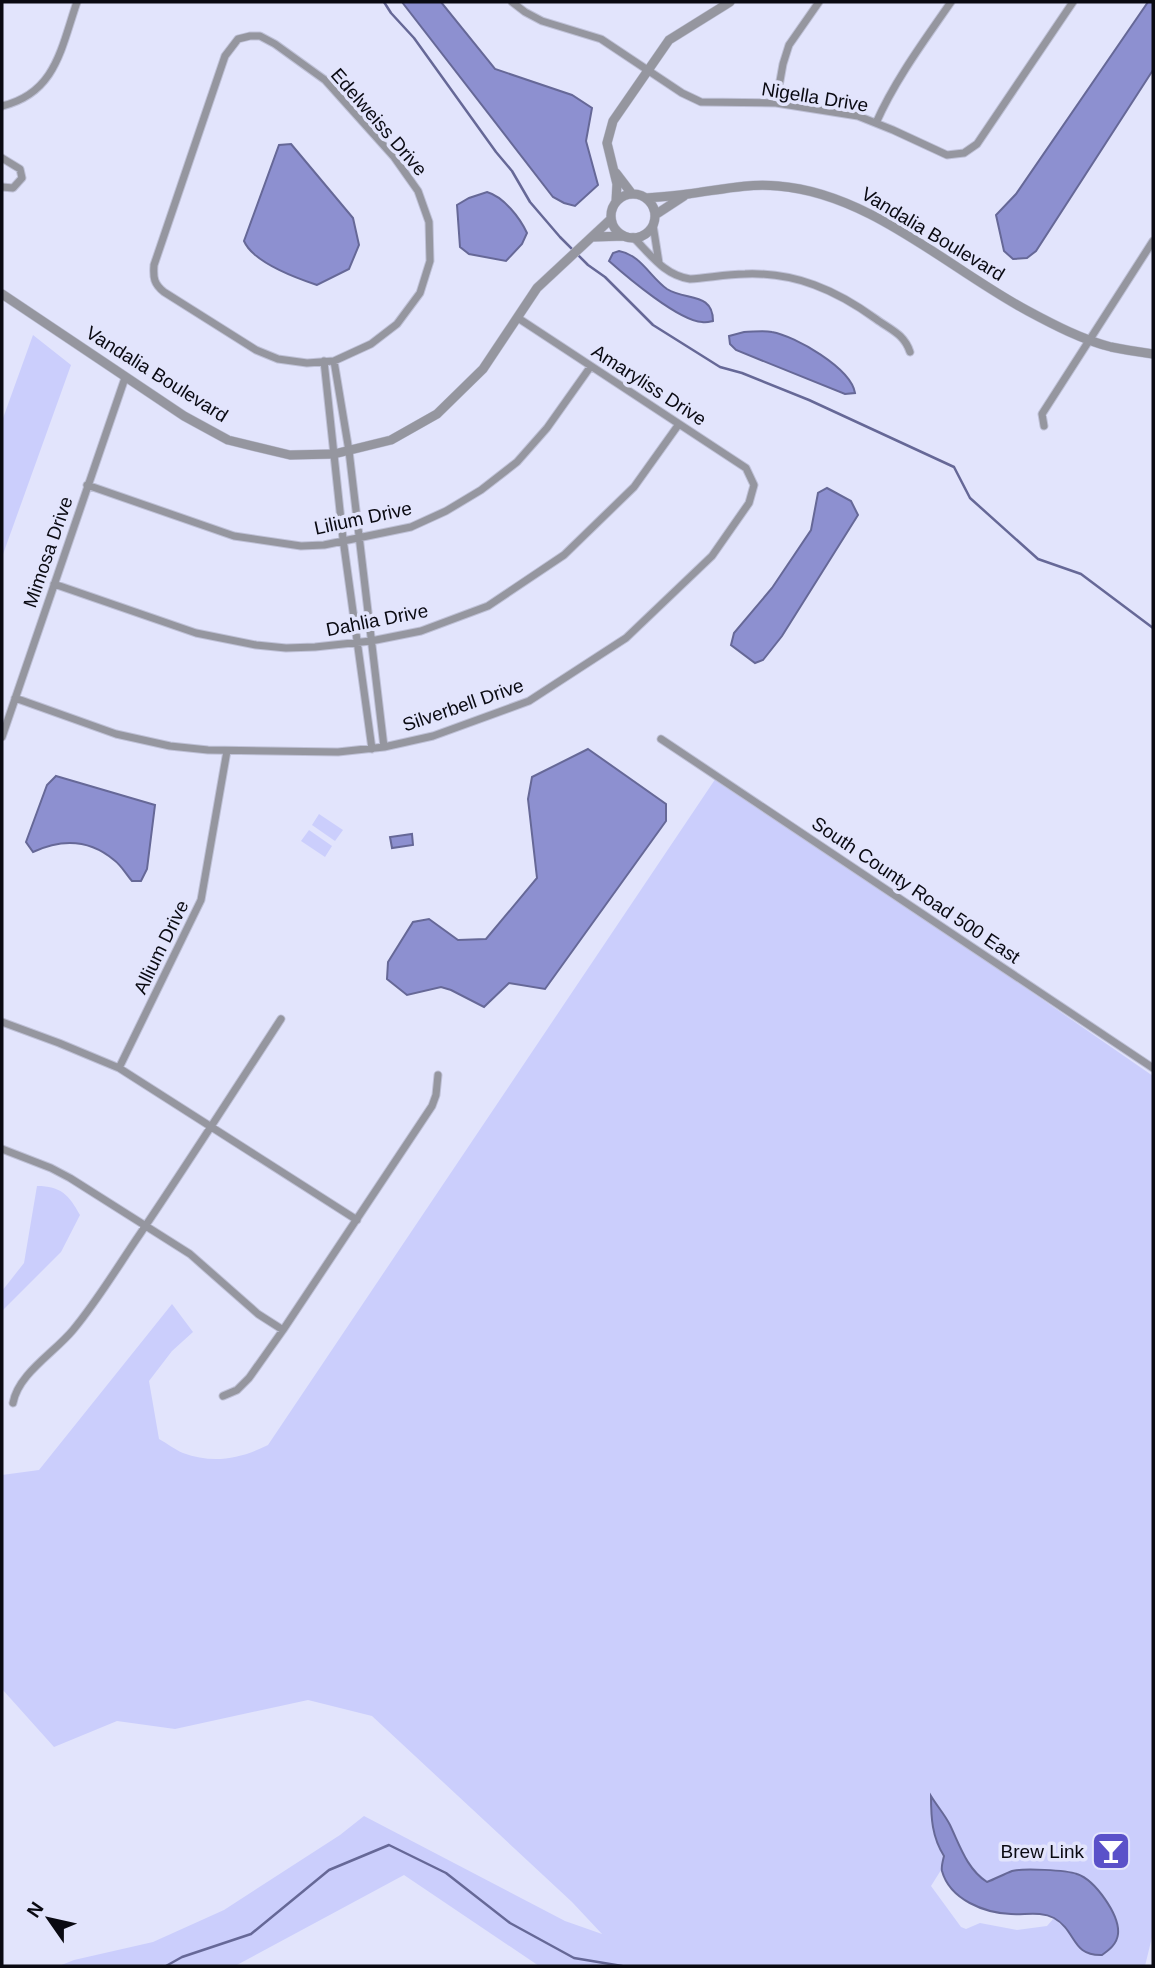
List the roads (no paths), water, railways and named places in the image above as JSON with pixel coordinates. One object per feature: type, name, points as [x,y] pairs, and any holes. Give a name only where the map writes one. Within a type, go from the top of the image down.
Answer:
[{"type":"street","points":[[2,106],[32,94],[48,77],[77,2]]},
{"type":"street","name":"Nigella Drive","points":[[512,2],[542,21],[601,39],[682,93],[701,102],[776,103],[858,116],[947,155],[964,153],[978,144],[1073,2]]},
{"type":"street","points":[[616,202],[617,184],[607,143],[613,121],[669,40],[730,2]]},
{"type":"street","points":[[776,103],[789,45],[819,2]]},
{"type":"street","points":[[876,123],[884,103],[951,2]]},
{"type":"street","name":"Edelweiss Drive","points":[[260,36],[326,80],[394,158],[418,191],[429,222],[430,261],[420,293],[397,324],[371,344],[334,361],[296,363],[256,350],[164,292],[158,287],[153,276],[154,265],[225,56],[238,39],[260,36]]},
{"type":"street","points":[[2,158],[20,169],[22,178],[13,188],[2,187]]},
{"type":"street","points":[[612,169],[632,194],[646,198],[654,208],[660,267]]},
{"type":"street","name":"Vandalia Boulevard","points":[[646,198],[686,195],[740,185],[779,186],[839,200],[895,228],[1028,311],[1090,341],[1153,354]]},
{"type":"street","points":[[632,194],[616,202],[611,219],[614,226],[660,267],[690,279],[771,274],[815,284],[856,304],[906,340],[910,352]]},
{"type":"street","name":"Vandalia Boulevard","points":[[654,220],[686,195]]},
{"type":"street","name":"Vandalia Boulevard","points":[[2,294],[125,378],[184,416],[228,440],[290,455],[334,454],[391,440],[438,414],[483,369],[537,288],[611,219]]},
{"type":"street","points":[[593,237],[645,234],[654,220]]},
{"type":"street","points":[[1044,426],[1042,414],[1153,241]]},
{"type":"street","name":"Amaryliss Drive","points":[[518,318],[746,468],[754,485]]},
{"type":"street","points":[[324,361],[343,539],[372,749]]},
{"type":"street","points":[[334,361],[349,451],[384,747]]},
{"type":"street","name":"Lilium Drive","points":[[87,485],[234,536],[301,546],[324,545],[411,527],[446,511],[481,490],[517,462],[547,428],[591,366]]},
{"type":"street","name":"Mimosa Drive","points":[[2,737],[125,378]]},
{"type":"street","name":"Dahlia Drive","points":[[54,584],[196,633],[225,640],[286,648],[371,641],[421,631],[488,606],[564,555],[634,487],[678,424]]},
{"type":"street","name":"Silverbell Drive","points":[[15,698],[116,734],[170,746],[227,751],[338,752],[384,747],[433,736],[529,701],[626,638],[712,556],[749,503],[754,485]]},
{"type":"street","name":"South County Road 500 East","points":[[661,739],[1153,1068]]},
{"type":"street","name":"Allium Drive","points":[[119,1068],[201,900],[227,751]]},
{"type":"street","points":[[13,1403],[15,1393],[23,1380],[78,1324],[146,1226],[281,1019]]},
{"type":"street","points":[[2,1022],[119,1068],[357,1220]]},
{"type":"street","points":[[223,1396],[237,1390],[249,1378],[284,1330],[432,1106],[438,1075]]},
{"type":"street","points":[[2,1149],[70,1178],[190,1254],[258,1314],[284,1330]]},
{"type":"waterway","points":[[384,2],[414,38],[512,171],[530,202],[560,237],[653,325],[720,367],[809,400],[954,467],[970,498],[1038,559],[1081,574],[1153,628]]},
{"type":"waterway","points":[[166,1966],[182,1957],[251,1934],[329,1870],[389,1845],[446,1873],[510,1923],[574,1958],[622,1966]]},
{"type":"place","name":"Brew Link","points":[[1111,1851]]}]
